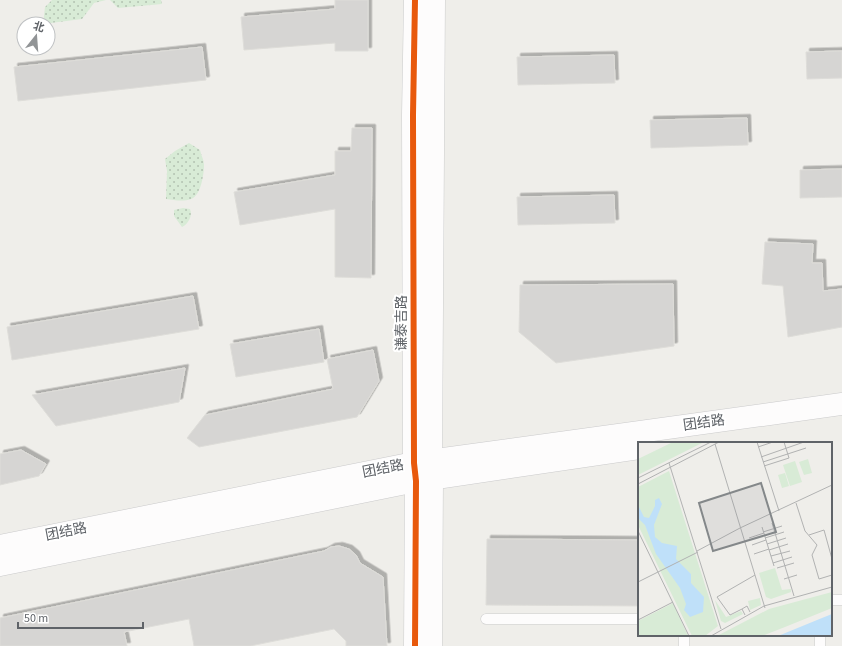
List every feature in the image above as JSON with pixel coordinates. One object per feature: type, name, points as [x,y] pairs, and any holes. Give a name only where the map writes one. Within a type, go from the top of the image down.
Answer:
[{"type":"main road","name":"谦泰吉路","points":[[415,0],[413,116],[423,471],[431,646]]},
{"type":"main road","name":"谦泰吉路","points":[[415,646],[423,471],[434,0]]},
{"type":"main road","name":"团结路","points":[[0,546],[423,471],[842,404]]},
{"type":"main road","name":"团结路","points":[[677,442],[842,417]]},
{"type":"main road","name":"团结路","points":[[0,565],[423,471],[638,448]]},
{"type":"lane","points":[[486,619],[638,618]]},
{"type":"green space","points":[[52,0],[106,0],[94,3],[82,19],[56,22],[56,16],[44,16],[45,7]]},
{"type":"green space","points":[[110,0],[161,0],[162,4],[118,8]]},
{"type":"green space","points":[[189,143],[200,150],[204,161],[200,189],[194,197],[188,200],[166,199],[167,171],[165,159]]},
{"type":"green space","points":[[183,208],[190,209],[191,214],[188,222],[182,227],[174,216],[174,210]]},
{"type":"building","points":[[335,0],[368,0],[368,51],[335,51],[335,43],[244,50],[241,17],[335,9]]},
{"type":"building","points":[[202,47],[206,80],[18,101],[14,67]]},
{"type":"building","points":[[842,51],[842,78],[807,79],[806,52]]},
{"type":"building","points":[[614,55],[615,83],[518,85],[517,57]]},
{"type":"building","points":[[747,118],[748,145],[651,148],[650,120]]},
{"type":"building","points":[[352,128],[372,128],[371,278],[335,277],[335,209],[240,225],[234,192],[335,175],[335,151],[351,151]]},
{"type":"building","points":[[842,169],[842,197],[800,198],[800,170]]},
{"type":"building","points":[[614,195],[615,223],[518,225],[517,197]]},
{"type":"building","points":[[765,242],[813,244],[812,263],[822,263],[823,291],[842,289],[842,327],[788,337],[783,286],[762,284]]},
{"type":"building","points":[[673,284],[674,346],[556,363],[519,332],[520,285]]},
{"type":"building","points":[[193,296],[199,329],[12,360],[7,327]]},
{"type":"building","points":[[319,329],[324,362],[236,377],[230,344]]},
{"type":"building","points":[[373,350],[379,381],[357,417],[199,447],[187,438],[205,415],[333,389],[327,359]]},
{"type":"building","points":[[185,368],[179,402],[56,426],[32,395]]},
{"type":"building","points":[[21,450],[46,464],[39,476],[0,485],[0,454]]},
{"type":"building","points":[[487,539],[638,540],[638,606],[486,605]]},
{"type":"building","points":[[339,546],[349,549],[356,555],[360,563],[383,577],[387,646],[346,646],[346,641],[334,629],[250,646],[194,646],[189,619],[124,632],[127,646],[0,646],[0,618],[324,551],[331,547]]},
{"type":"cycle path","points":[[415,0],[413,115],[414,463],[416,481],[415,646]]}]
